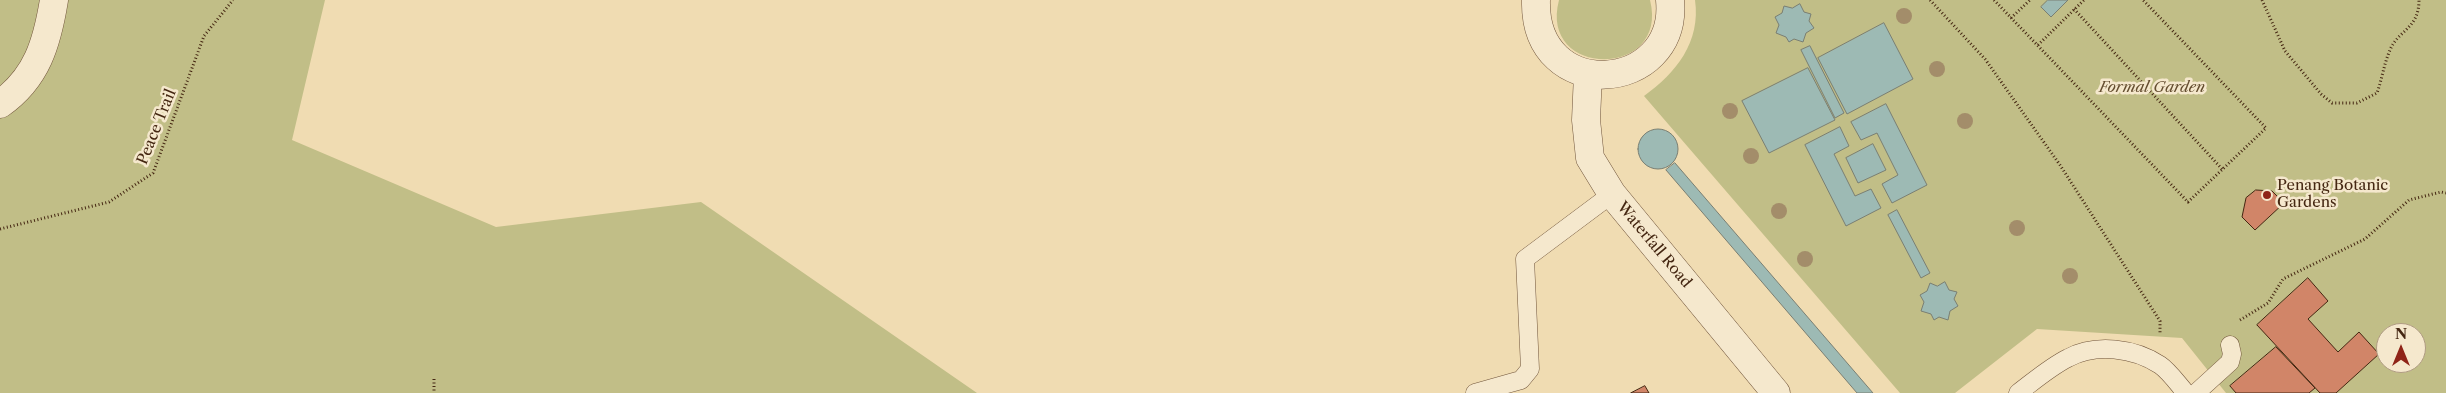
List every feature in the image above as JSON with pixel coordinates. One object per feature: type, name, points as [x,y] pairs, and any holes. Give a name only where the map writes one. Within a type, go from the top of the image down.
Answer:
[{"type":"street","points":[[0,104],[14,94],[32,73],[50,24],[54,0]]},
{"type":"street","points":[[1536,0],[1535,17],[1541,37],[1552,54],[1569,67],[1588,74],[1611,75],[1634,68],[1652,54],[1665,35],[1671,13],[1670,0]]},
{"type":"street","name":"Waterfall Road","points":[[1588,74],[1586,120],[1590,158],[1612,194],[1776,393]]},
{"type":"lane","points":[[1475,393],[1521,380],[1530,370],[1525,259],[1612,194]]},
{"type":"lane","points":[[2196,393],[2230,362],[2232,354],[2230,345]]},
{"type":"lane","points":[[2018,393],[2069,357],[2095,349],[2120,350],[2140,354],[2161,366],[2186,393]]},
{"type":"path","name":"Peace Trail","points":[[0,229],[109,202],[153,173],[204,36],[233,0]]},
{"type":"path","points":[[1930,0],[1985,59],[2060,165],[2160,321],[2161,366]]},
{"type":"path","points":[[1994,0],[2188,202],[2266,128],[2143,0]]},
{"type":"path","points":[[2011,18],[2030,0]]},
{"type":"path","points":[[2038,45],[2084,0]]},
{"type":"path","points":[[2262,0],[2285,51],[2321,94],[2332,103],[2357,103],[2377,93],[2390,48],[2413,24],[2419,7],[2419,0]]},
{"type":"path","points":[[2074,9],[2223,170]]},
{"type":"path","points":[[2230,345],[2230,336],[2235,324],[2268,303],[2283,280],[2365,239],[2409,200],[2441,192],[2446,193]]},
{"type":"path","points":[[434,379],[434,393]]},
{"type":"green space","points":[[0,0],[325,0],[292,140],[496,227],[701,202],[977,393],[0,393]]},
{"type":"green space","points":[[1559,0],[1650,0],[1651,26],[1641,44],[1624,56],[1604,59],[1584,56],[1567,44],[1558,26]]},
{"type":"green space","name":"Formal Garden","points":[[1695,0],[2446,0],[2446,393],[2226,393],[2182,338],[2037,329],[1955,393],[1900,393],[1644,96],[1676,67],[1690,43],[1696,15]]},
{"type":"water","points":[[2048,0],[2068,0],[2051,17],[2041,7]]},
{"type":"water","points":[[1800,4],[1804,12],[1811,14],[1809,21],[1814,28],[1806,33],[1803,42],[1794,39],[1789,42],[1786,37],[1776,33],[1779,25],[1775,17],[1782,13],[1784,6],[1792,8]]},
{"type":"water","points":[[1884,23],[1913,79],[1847,114],[1818,58]]},
{"type":"water","points":[[1810,46],[1844,113],[1835,118],[1801,50]]},
{"type":"water","points":[[1808,68],[1835,120],[1769,153],[1742,101]]},
{"type":"water","points":[[1886,104],[1927,185],[1892,203],[1882,184],[1898,175],[1877,133],[1861,140],[1851,122]]},
{"type":"water","points":[[1840,127],[1849,146],[1834,154],[1855,196],[1871,189],[1881,208],[1846,226],[1805,145]]},
{"type":"water","points":[[1658,129],[1672,135],[1678,149],[1672,163],[1658,169],[1644,163],[1638,149],[1644,135]]},
{"type":"water","points":[[1873,144],[1886,170],[1858,183],[1846,158]]},
{"type":"water","points":[[1675,163],[1873,393],[1857,393],[1666,170]]},
{"type":"water","points":[[1897,210],[1930,273],[1921,278],[1888,215]]},
{"type":"water","points":[[1945,282],[1949,290],[1957,292],[1954,299],[1958,306],[1950,311],[1948,320],[1939,317],[1934,320],[1931,314],[1921,311],[1924,302],[1920,295],[1927,291],[1930,283],[1937,286]]},
{"type":"building","points":[[2256,190],[2272,191],[2284,203],[2255,230],[2242,217],[2246,198]]},
{"type":"building","points":[[2308,278],[2328,301],[2308,319],[2338,352],[2359,332],[2376,351],[2376,357],[2336,393],[2320,393],[2257,325]]},
{"type":"building","points":[[2276,347],[2315,388],[2309,393],[2236,393],[2230,386]]},
{"type":"building","points":[[1645,386],[1649,393],[1631,393]]},
{"type":"place","name":"Penang Botanic Gardens","points":[[2267,195]]}]
